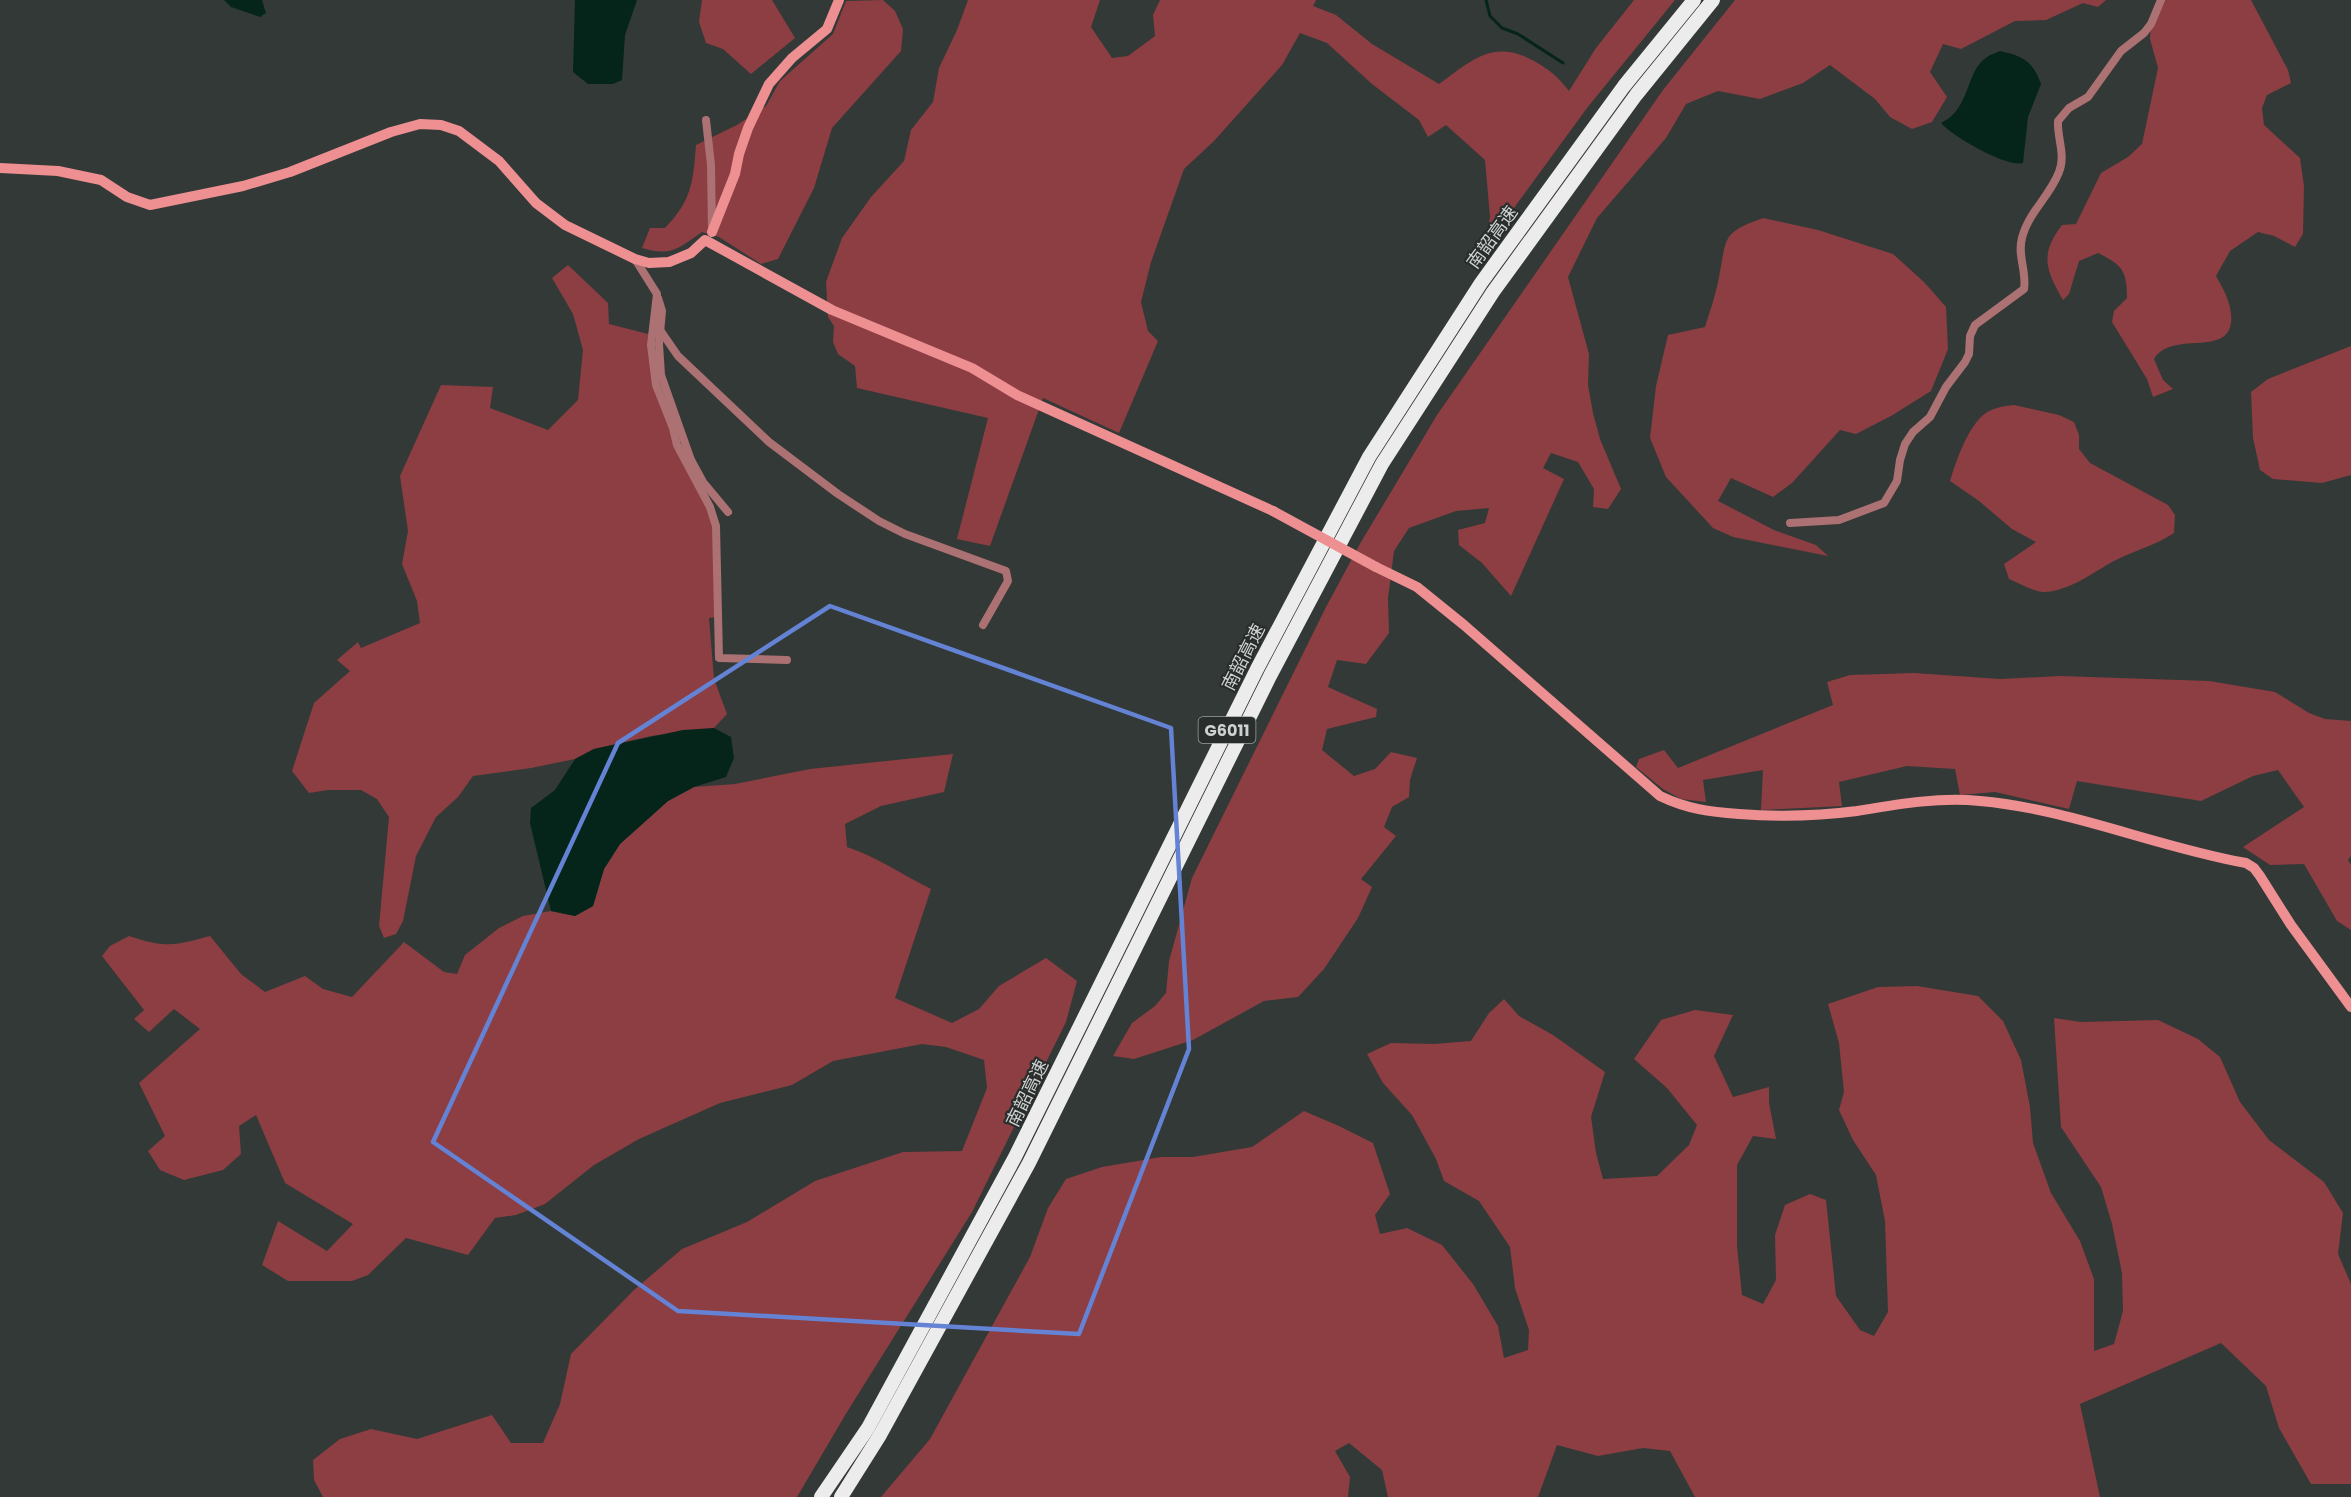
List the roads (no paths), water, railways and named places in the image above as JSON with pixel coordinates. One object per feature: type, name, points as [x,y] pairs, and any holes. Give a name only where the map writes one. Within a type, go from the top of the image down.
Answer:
[{"type":"highway","name":"南韶高速","points":[[821,1497],[867,1428],[1015,1157],[1257,669],[1369,456],[1481,283],[1624,86],[1694,0]]},
{"type":"highway","name":"南韶高速","points":[[841,1497],[880,1435],[1029,1163],[1270,676],[1382,464],[1493,292],[1636,95],[1713,0]]},
{"type":"street","points":[[0,168],[58,171],[101,180],[127,197],[150,205],[243,186],[290,172],[391,132],[420,124],[441,125],[459,132],[500,162],[536,203],[565,225],[635,259],[650,263],[669,262],[691,253],[708,236],[735,174],[748,128],[769,84],[792,58],[827,29],[840,0]]},
{"type":"street","points":[[1790,523],[1839,520],[1884,503],[1897,481],[1905,444],[1913,432],[1930,417],[1969,354],[1972,330],[1983,319],[2024,289],[2021,240],[2031,217],[2059,173],[2061,144],[2058,121],[2069,108],[2088,97],[2121,51],[2144,33],[2151,24],[2161,0]]},
{"type":"street","points":[[706,120],[711,165],[708,236]]},
{"type":"street","points":[[708,236],[832,310],[972,368],[1017,395],[1273,511],[1417,587],[1464,625],[1623,766],[1660,796],[1681,807],[1716,813],[1797,817],[1943,799],[1996,802],[2015,804],[2120,830],[2166,845],[2246,864],[2254,868],[2260,876],[2291,926],[2351,1007]]},
{"type":"street","points":[[635,259],[657,294],[662,311],[661,375],[691,460],[703,482],[728,513]]},
{"type":"street","points":[[657,294],[651,345],[656,385],[677,445],[710,507],[716,526],[719,658],[787,660]]},
{"type":"street","points":[[660,330],[678,356],[762,435],[838,494],[904,534],[1006,571],[1008,580],[983,625]]},
{"type":"waterway","points":[[1486,0],[1490,16],[1502,28],[1518,34],[1563,63]]}]
